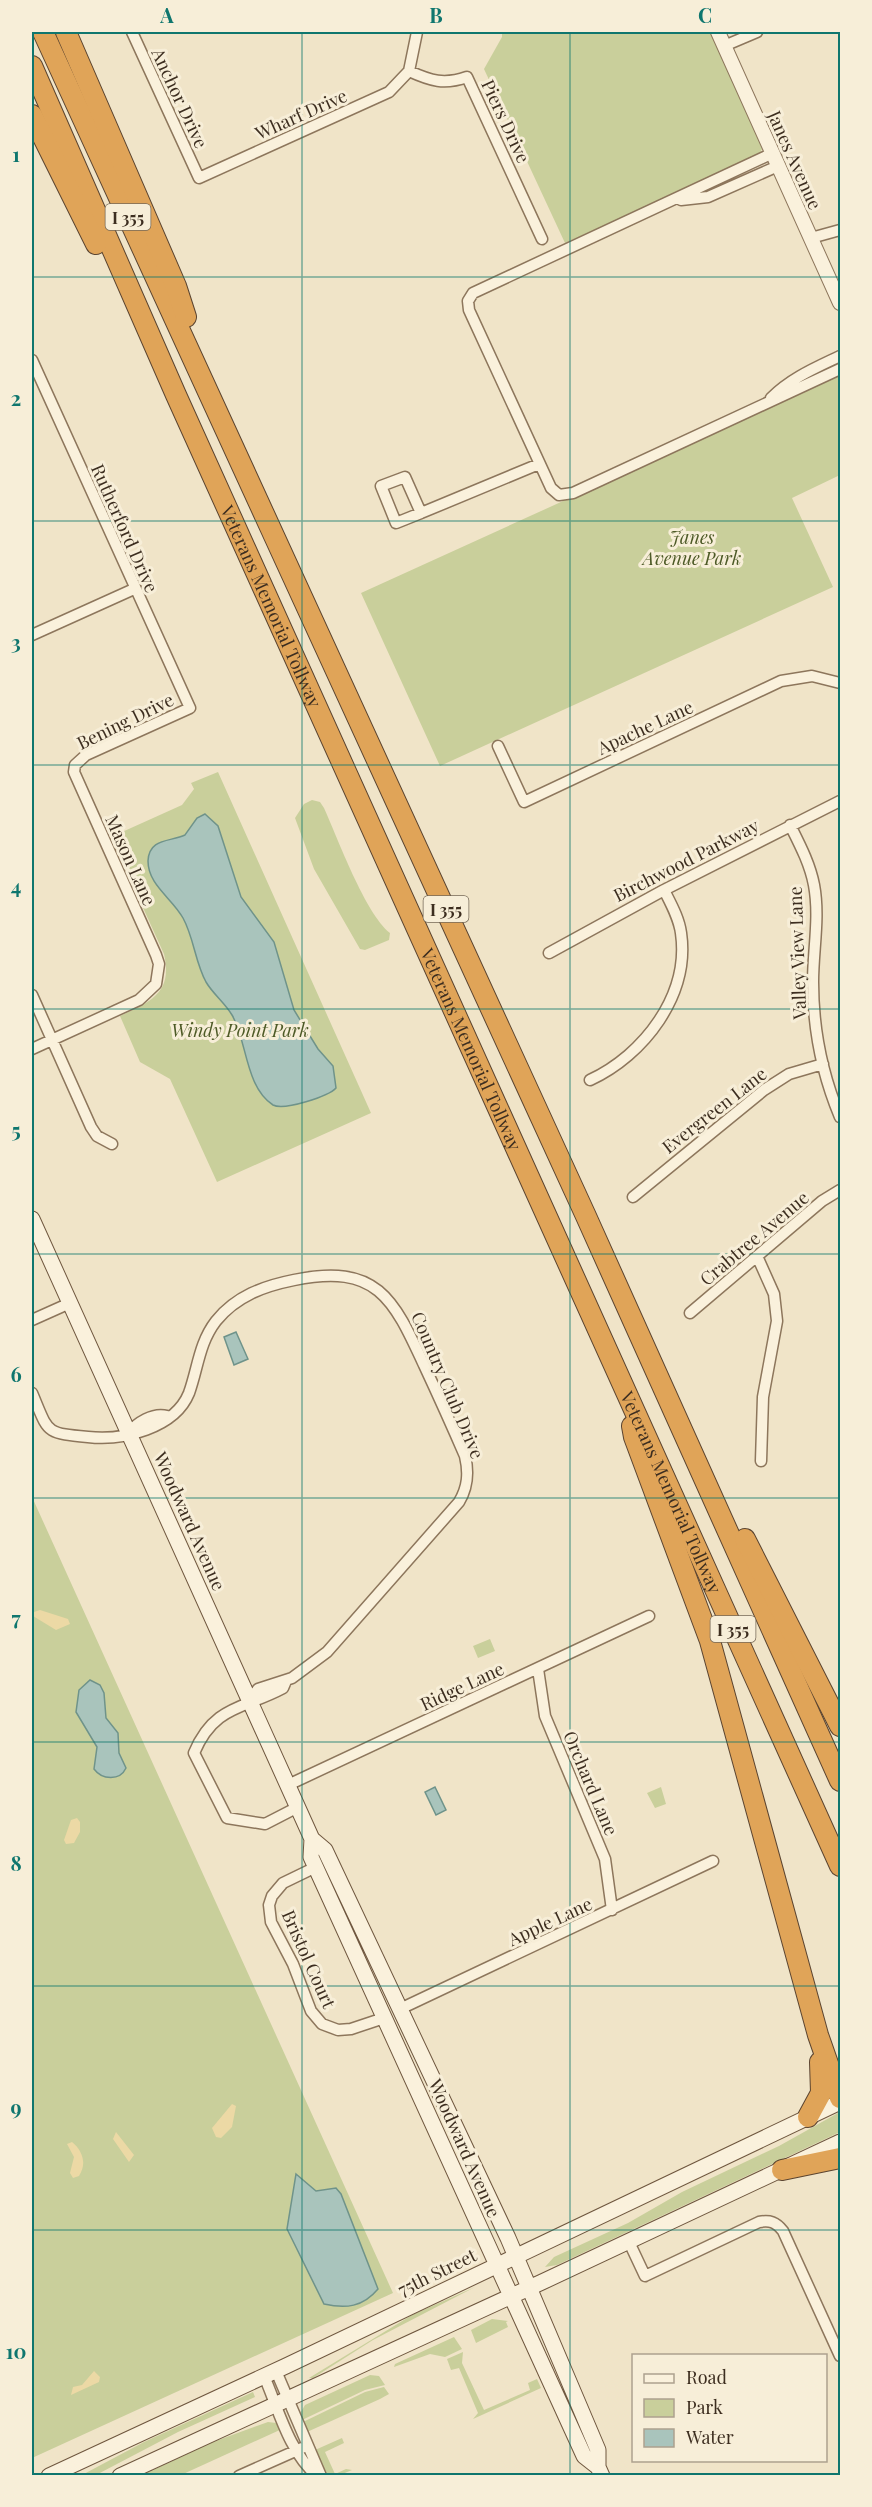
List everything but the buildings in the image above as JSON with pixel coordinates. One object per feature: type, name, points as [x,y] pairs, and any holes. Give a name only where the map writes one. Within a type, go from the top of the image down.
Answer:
[{"type":"highway","name":"Veterans Memorial Tollway","points":[[43,32],[677,1418],[840,1781]]},
{"type":"highway","points":[[66,32],[176,286],[214,402]]},
{"type":"highway","name":"Veterans Memorial Tollway","points":[[32,66],[176,395],[840,1866]]},
{"type":"highway","points":[[32,115],[176,395]]},
{"type":"highway","points":[[627,1390],[634,1437],[710,1641],[818,2036],[840,2098]]},
{"type":"highway","points":[[677,1418],[712,1472],[840,1726]]},
{"type":"highway","points":[[808,2117],[821,2090],[818,2036]]},
{"type":"highway","points":[[782,2169],[840,2158]]},
{"type":"main road","name":"Woodward Avenue","points":[[32,1219],[312,1839],[325,1850],[515,2256],[598,2450],[600,2471]]},
{"type":"main road","name":"Woodward Avenue","points":[[312,1839],[311,1857],[496,2265],[584,2456],[600,2471]]},
{"type":"main road","name":"75th Street","points":[[49,2475],[270,2374],[840,2102]]},
{"type":"main road","points":[[120,2475],[629,2242],[840,2142]]},
{"type":"street","name":"Anchor Drive","points":[[132,32],[199,178]]},
{"type":"street","points":[[409,71],[417,32]]},
{"type":"street","name":"Janes Avenue","points":[[718,32],[840,303]]},
{"type":"street","points":[[724,46],[756,32]]},
{"type":"street","name":"Wharf Drive","points":[[199,178],[389,92],[409,71]]},
{"type":"street","name":"Piers Drive","points":[[409,71],[436,82],[452,82],[467,77],[542,239]]},
{"type":"street","points":[[776,160],[701,199],[672,201],[469,297],[469,310],[539,464],[555,493],[566,495],[840,369]]},
{"type":"street","points":[[811,238],[840,230]]},
{"type":"street","points":[[767,403],[783,386],[801,374],[840,356]]},
{"type":"street","name":"Rutherford Drive","points":[[32,360],[190,708]]},
{"type":"street","points":[[421,513],[405,477],[381,486],[396,523],[421,513],[539,464]]},
{"type":"street","points":[[32,635],[134,589]]},
{"type":"street","name":"Apache Lane","points":[[498,746],[524,802],[780,681],[812,676],[840,683]]},
{"type":"street","name":"Bening Drive","points":[[75,765],[86,755],[190,708]]},
{"type":"street","name":"Mason Lane","points":[[52,1040],[144,997],[156,984],[159,969],[156,955],[76,778],[75,765]]},
{"type":"street","name":"Birchwood Parkway","points":[[549,952],[840,801]]},
{"type":"street","name":"Valley View Lane","points":[[790,825],[810,868],[816,896],[814,1008],[823,1064],[840,1117]]},
{"type":"street","points":[[591,1080],[612,1069],[638,1048],[654,1027],[675,990],[681,963],[681,932],[664,891]]},
{"type":"street","points":[[32,995],[92,1127],[97,1136],[112,1144]]},
{"type":"street","points":[[32,1049],[52,1040]]},
{"type":"street","name":"Evergreen Lane","points":[[633,1197],[764,1090],[789,1074],[823,1064]]},
{"type":"street","name":"Crabtree Avenue","points":[[690,1313],[822,1201],[840,1190]]},
{"type":"street","points":[[757,1257],[774,1294],[777,1321],[763,1397],[761,1461]]},
{"type":"street","name":"Country Club Drive","points":[[128,1433],[138,1423],[161,1414],[167,1416],[185,1401],[200,1348],[215,1322],[225,1311],[262,1288],[317,1275],[343,1275],[368,1283],[397,1308],[465,1456],[468,1478],[459,1502],[327,1652],[286,1681],[283,1688],[262,1699],[249,1701],[226,1712],[213,1723],[200,1740],[194,1753],[227,1818],[265,1824],[298,1807]]},
{"type":"street","points":[[32,1320],[70,1303]]},
{"type":"street","points":[[32,1394],[47,1429],[54,1433],[98,1438],[128,1433]]},
{"type":"street","name":"Ridge Lane","points":[[288,1785],[649,1616]]},
{"type":"street","name":"Orchard Lane","points":[[538,1669],[545,1716],[605,1859],[612,1910]]},
{"type":"street","name":"Apple Lane","points":[[400,2008],[713,1861]]},
{"type":"street","name":"Bristol Court","points":[[316,1867],[283,1883],[272,1896],[269,1905],[271,1922],[293,1964],[311,2011],[322,2024],[338,2030],[351,2030],[384,2018]]},
{"type":"street","points":[[629,2242],[645,2276],[759,2222],[769,2220],[777,2224],[783,2231],[840,2356]]},
{"type":"street","points":[[270,2374],[321,2475]]},
{"type":"street","points":[[282,2401],[297,2450],[316,2475]]},
{"type":"street","points":[[239,2475],[308,2446]]},
{"type":"green space","points":[[502,32],[711,32],[763,147],[758,157],[565,243],[484,69],[502,37]]},
{"type":"green space","name":"Janes Avenue Park","points":[[840,375],[840,475],[792,498],[833,587],[440,766],[361,593]]},
{"type":"green space","name":"Windy Point Park","points":[[218,772],[371,1113],[217,1182],[170,1079],[140,1062],[120,1016],[157,994],[165,978],[166,967],[164,954],[111,837],[182,805],[194,789],[191,783]]},
{"type":"green space","points":[[312,800],[320,802],[324,808],[362,893],[371,909],[390,933],[389,940],[365,950],[360,949],[314,869],[295,818],[304,804]]},
{"type":"green space","points":[[32,1497],[393,2293],[32,2458]]},
{"type":"green space","points":[[490,1639],[495,1651],[478,1658],[473,1646]]},
{"type":"green space","points":[[661,1787],[666,1804],[655,1808],[647,1793]]},
{"type":"green space","points":[[838,2113],[840,2132],[557,2265],[545,2267],[554,2257],[628,2223],[682,2192],[779,2146]]},
{"type":"green space","points":[[475,2287],[373,2340],[313,2378],[309,2378],[412,2315]]},
{"type":"green space","points":[[492,2319],[508,2321],[506,2322],[508,2327],[476,2343],[471,2330]]},
{"type":"green space","points":[[454,2337],[462,2349],[445,2357],[430,2354],[394,2367],[395,2364]]},
{"type":"green space","points":[[463,2352],[462,2363],[484,2410],[530,2390],[528,2383],[537,2379],[541,2388],[473,2419],[478,2413],[459,2368],[451,2370],[447,2359]]},
{"type":"green space","points":[[370,2375],[379,2376],[385,2385],[365,2390],[302,2420],[301,2412],[305,2405]]},
{"type":"green space","points":[[384,2387],[389,2394],[307,2432],[303,2422],[365,2392]]},
{"type":"green space","points":[[253,2392],[255,2397],[178,2432],[96,2475],[82,2475],[144,2442]]},
{"type":"green space","points":[[268,2422],[276,2423],[282,2429],[181,2475],[140,2476],[213,2442]]},
{"type":"green space","points":[[342,2438],[344,2443],[325,2452],[335,2474],[346,2469],[352,2470],[340,2475],[325,2475],[315,2450]]},
{"type":"sand","points":[[40,1610],[68,1619],[70,1624],[56,1630],[33,1616],[34,1612]]},
{"type":"sand","points":[[77,1818],[80,1822],[80,1832],[74,1843],[66,1844],[64,1840],[71,1820]]},
{"type":"sand","points":[[232,2104],[236,2106],[232,2127],[221,2138],[216,2137],[212,2128]]},
{"type":"sand","points":[[116,2132],[134,2155],[129,2162],[113,2139]]},
{"type":"sand","points":[[72,2142],[79,2149],[83,2162],[79,2176],[73,2178],[70,2173],[74,2157],[67,2144]]},
{"type":"sand","points":[[94,2371],[100,2377],[99,2382],[71,2395],[73,2387],[82,2385]]},
{"type":"water","points":[[205,814],[218,826],[241,897],[274,942],[294,1010],[318,1049],[333,1066],[336,1088],[325,1095],[286,1106],[273,1105],[264,1097],[252,1075],[232,1015],[202,974],[183,918],[156,884],[149,870],[148,861],[152,848],[161,842],[185,835],[197,818]]},
{"type":"water","points":[[236,1332],[248,1359],[234,1365],[224,1337]]},
{"type":"water","points":[[90,1680],[100,1685],[104,1693],[106,1718],[118,1733],[119,1753],[126,1768],[120,1775],[111,1778],[97,1773],[94,1769],[97,1747],[76,1712],[79,1690]]},
{"type":"water","points":[[435,1787],[446,1810],[436,1815],[425,1792]]},
{"type":"water","points":[[296,2174],[316,2191],[336,2188],[341,2194],[378,2289],[366,2300],[347,2306],[324,2304],[287,2229]]}]
